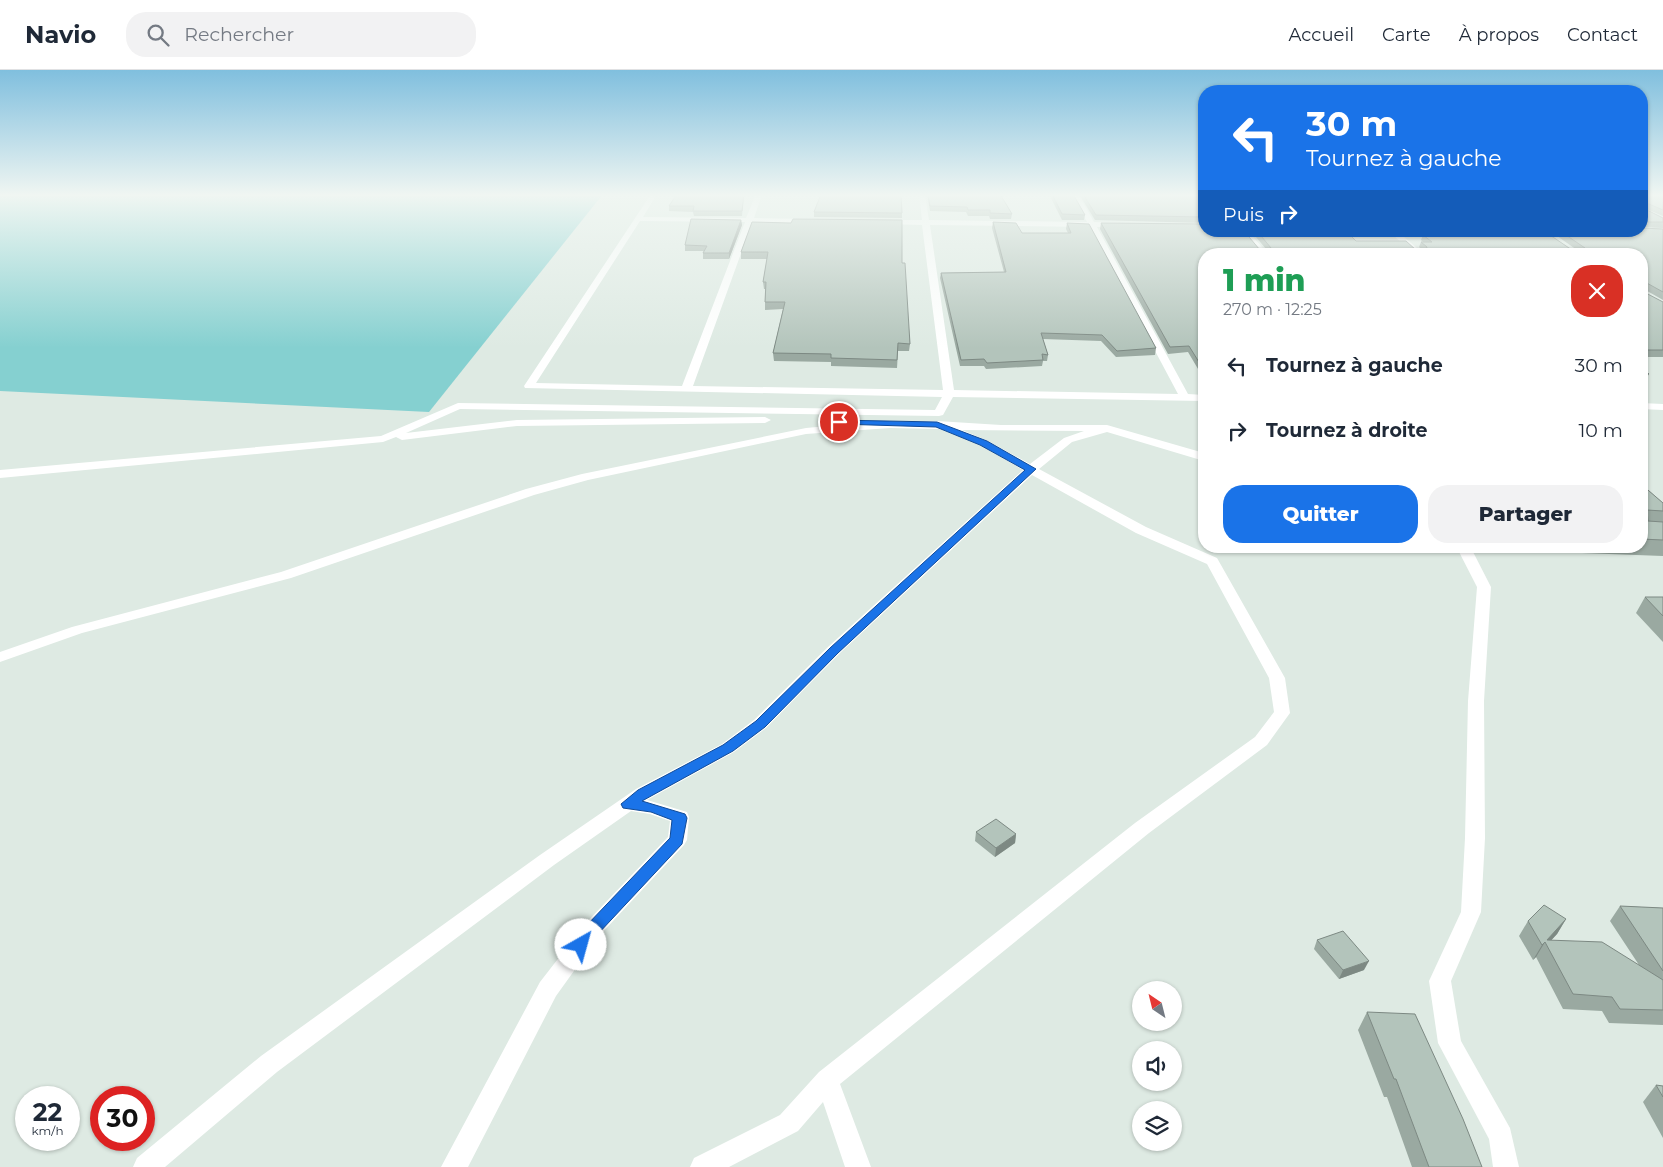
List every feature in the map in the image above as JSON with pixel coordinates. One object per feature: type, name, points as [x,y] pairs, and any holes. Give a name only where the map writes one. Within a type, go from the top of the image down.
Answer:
[{"type":"street","points":[[620,245],[529,386],[1198,398]]},
{"type":"street","points":[[686,389],[740,245]]},
{"type":"street","points":[[383,439],[458,406],[939,413],[949,394],[928,245]]},
{"type":"street","points":[[1101,245],[1184,398]]},
{"type":"street","points":[[1648,406],[1663,407]]},
{"type":"street","points":[[0,474],[383,439],[517,423],[784,420],[937,424],[1001,428],[1107,428],[1198,456]]},
{"type":"street","points":[[0,656],[77,630],[286,575],[521,495],[586,477],[806,431],[893,424]]},
{"type":"street","points":[[703,1167],[789,1123],[827,1080],[1142,828],[1261,740],[1282,713],[1277,678],[1212,560],[1141,530],[984,443],[937,424]]},
{"type":"street","points":[[146,1167],[269,1064],[546,860],[642,794],[728,748],[760,724],[834,650],[1031,469],[1068,440],[1107,428]]},
{"type":"street","points":[[1467,553],[1484,587],[1476,701],[1475,847],[1472,912],[1440,981],[1450,1043],[1501,1137],[1506,1167]]},
{"type":"street","points":[[454,1167],[548,989],[592,930],[676,840],[680,818],[652,808],[628,804]]},
{"type":"street","points":[[827,1080],[858,1167]]},
{"type":"water","points":[[0,245],[562,245],[429,412],[0,391]]},
{"type":"building","points":[[689,245],[732,245],[729,253],[703,253],[707,246]]},
{"type":"building","points":[[743,245],[902,245],[902,263],[905,263],[910,344],[898,343],[897,360],[831,358],[831,354],[773,353],[785,302],[765,302],[766,282],[763,282],[768,252],[741,252]]},
{"type":"building","points":[[999,245],[1100,245],[1156,348],[1117,351],[1102,335],[1041,333],[1048,355],[1042,354],[1043,360],[987,363],[984,359],[961,360],[941,273],[1006,272]]},
{"type":"building","points":[[1113,245],[1256,245],[1258,248],[1198,248],[1198,361],[1189,346],[1170,347]]},
{"type":"building","points":[[1269,245],[1411,245],[1414,248],[1271,248]]},
{"type":"building","points":[[1425,245],[1565,245],[1569,248],[1427,248]]},
{"type":"building","points":[[1581,245],[1663,245],[1663,292],[1648,284],[1648,248],[1585,248]]},
{"type":"building","points":[[1648,294],[1663,302],[1663,350],[1648,350]]},
{"type":"building","points":[[1648,490],[1663,503],[1663,511],[1648,510]]},
{"type":"building","points":[[1648,521],[1663,522],[1663,540],[1648,539]]},
{"type":"building","points":[[1645,597],[1663,597],[1663,616]]},
{"type":"building","points":[[996,819],[1016,834],[996,848],[976,832]]},
{"type":"building","points":[[1544,905],[1566,919],[1547,940],[1602,942],[1663,980],[1663,1010],[1620,1009],[1612,997],[1573,994],[1545,942],[1542,945],[1528,921]]},
{"type":"building","points":[[1620,906],[1663,908],[1663,971]]},
{"type":"building","points":[[1343,931],[1369,961],[1343,970],[1317,940]]},
{"type":"building","points":[[1367,1012],[1415,1014],[1463,1119],[1482,1167],[1429,1167],[1396,1079],[1394,1079]]},
{"type":"building","points":[[1656,1085],[1663,1086],[1663,1097]]},
{"type":"route","points":[[581,945],[592,930],[676,840],[680,818],[652,808],[628,804],[642,794],[728,748],[760,724],[834,650],[1031,469],[984,443],[937,424],[839,422]]}]
